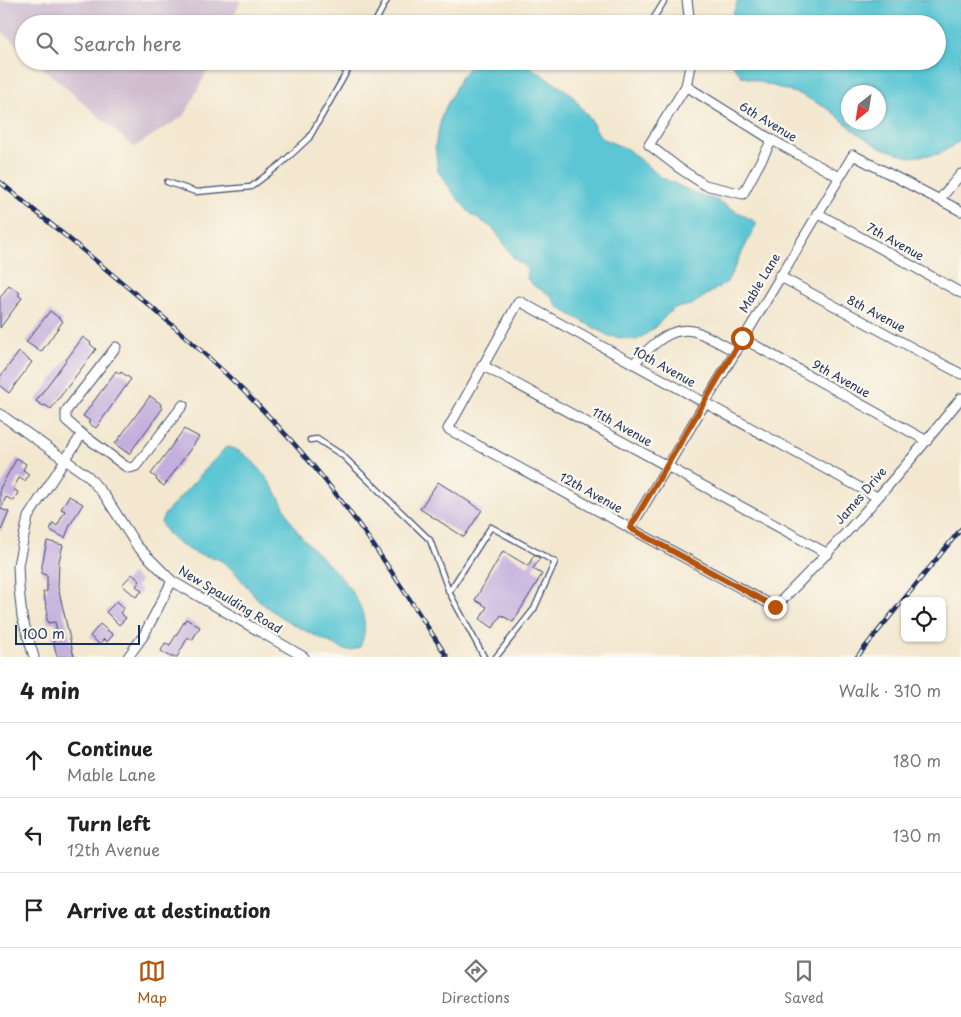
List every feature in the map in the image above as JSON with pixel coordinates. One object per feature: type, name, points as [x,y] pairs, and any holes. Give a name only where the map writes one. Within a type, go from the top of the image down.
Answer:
[{"type":"street","points":[[687,0],[689,15]]},
{"type":"street","points":[[689,70],[686,86],[649,145],[678,168],[705,185],[743,194],[772,140]]},
{"type":"street","name":"6th Avenue","points":[[686,86],[772,140],[839,177]]},
{"type":"street","name":"Mable Lane","points":[[630,528],[853,155],[940,200]]},
{"type":"street","points":[[961,174],[940,200],[961,211]]},
{"type":"street","name":"7th Avenue","points":[[817,213],[961,293]]},
{"type":"street","name":"8th Avenue","points":[[779,276],[961,374]]},
{"type":"street","name":"10th Avenue","points":[[482,365],[519,302],[877,497]]},
{"type":"street","points":[[633,364],[656,342],[678,331],[694,331],[736,352]]},
{"type":"street","name":"9th Avenue","points":[[742,338],[927,441]]},
{"type":"street","points":[[116,347],[66,411],[66,420],[82,434],[130,468],[136,466],[183,405]]},
{"type":"street","name":"12th Avenue","points":[[482,365],[448,429],[775,607]]},
{"type":"street","name":"11th Avenue","points":[[482,365],[828,554]]},
{"type":"street","name":"James Drive","points":[[775,607],[828,554],[927,441],[961,398]]},
{"type":"street","name":"New Spaulding Road","points":[[0,414],[88,476],[105,496],[137,546],[172,581],[304,657]]},
{"type":"street","points":[[34,657],[22,617],[18,565],[28,517],[82,434]]},
{"type":"street","points":[[128,657],[144,635],[172,581]]},
{"type":"lane","points":[[378,15],[386,0]]},
{"type":"lane","points":[[655,15],[664,0]]},
{"type":"lane","points":[[167,182],[196,192],[251,187],[282,163],[309,138],[347,70]]},
{"type":"lane","points":[[310,440],[317,439],[342,455],[430,540],[449,592],[484,657]]},
{"type":"lane","points":[[449,592],[491,527],[555,562],[534,610],[496,657]]},
{"type":"shaded area","points":[[0,0],[241,0],[234,15],[15,15],[15,43],[0,30]]},
{"type":"shaded area","points":[[45,70],[208,70],[185,115],[134,147]]},
{"type":"water","points":[[738,0],[961,0],[961,140],[940,154],[909,157],[879,147],[854,130],[886,130],[886,85],[841,85],[841,119],[830,110],[802,95],[741,76],[737,70],[946,70],[946,15],[732,15]]},
{"type":"water","points":[[467,70],[535,70],[571,94],[590,119],[601,138],[627,149],[661,177],[696,194],[716,200],[757,223],[727,282],[691,305],[674,308],[652,330],[637,340],[609,336],[559,308],[549,294],[534,286],[527,279],[528,270],[513,257],[494,229],[471,214],[438,171],[435,146],[442,115],[462,75]]},
{"type":"water","points":[[226,447],[242,453],[256,464],[277,494],[295,528],[331,567],[355,597],[362,613],[364,629],[360,647],[345,650],[282,618],[263,604],[226,564],[220,560],[187,549],[171,537],[163,527],[161,522],[164,515]]},
{"type":"building","points":[[9,285],[20,293],[18,295],[22,298],[0,328],[0,298]]},
{"type":"building","points":[[50,311],[63,321],[41,352],[26,342]]},
{"type":"building","points":[[83,337],[96,349],[51,409],[45,405],[43,406],[36,401]]},
{"type":"building","points":[[19,352],[32,362],[9,393],[0,386],[0,377]]},
{"type":"building","points":[[116,371],[131,379],[96,428],[88,423],[90,421],[83,416]]},
{"type":"building","points":[[150,396],[161,404],[160,406],[163,408],[129,454],[115,444]]},
{"type":"building","points":[[184,429],[199,437],[164,486],[151,474]]},
{"type":"building","points":[[17,458],[26,464],[23,470],[29,474],[25,481],[19,478],[13,489],[18,492],[14,501],[6,497],[1,509],[9,512],[0,533],[0,488]]},
{"type":"building","points":[[438,482],[482,510],[464,537],[420,509]]},
{"type":"building","points":[[69,496],[83,504],[70,525],[65,538],[50,530],[53,523],[57,526],[65,511],[61,509]]},
{"type":"building","points":[[47,541],[63,545],[59,561],[58,587],[74,657],[57,657],[52,636],[58,635],[55,622],[48,623],[46,615],[48,614],[43,592],[47,591],[47,575],[42,574],[42,565]]},
{"type":"building","points":[[503,551],[528,566],[534,555],[540,558],[533,569],[542,574],[513,622],[501,615],[493,628],[480,619],[487,607],[475,600]]},
{"type":"building","points":[[132,574],[140,581],[136,586],[142,591],[136,597],[122,585]]},
{"type":"building","points":[[117,601],[124,608],[120,613],[126,618],[119,625],[106,612]]},
{"type":"building","points":[[186,619],[200,627],[192,640],[188,637],[177,657],[171,657],[161,651],[165,643],[170,645]]},
{"type":"building","points":[[100,624],[113,635],[107,642],[104,639],[99,644],[90,636]]},
{"type":"railway","points":[[0,182],[157,312],[233,380],[269,416],[342,502],[379,553],[447,657]]},
{"type":"railway","points":[[857,657],[961,529]]},
{"type":"route","points":[[742,338],[736,352],[666,465],[630,528],[775,607]]}]
